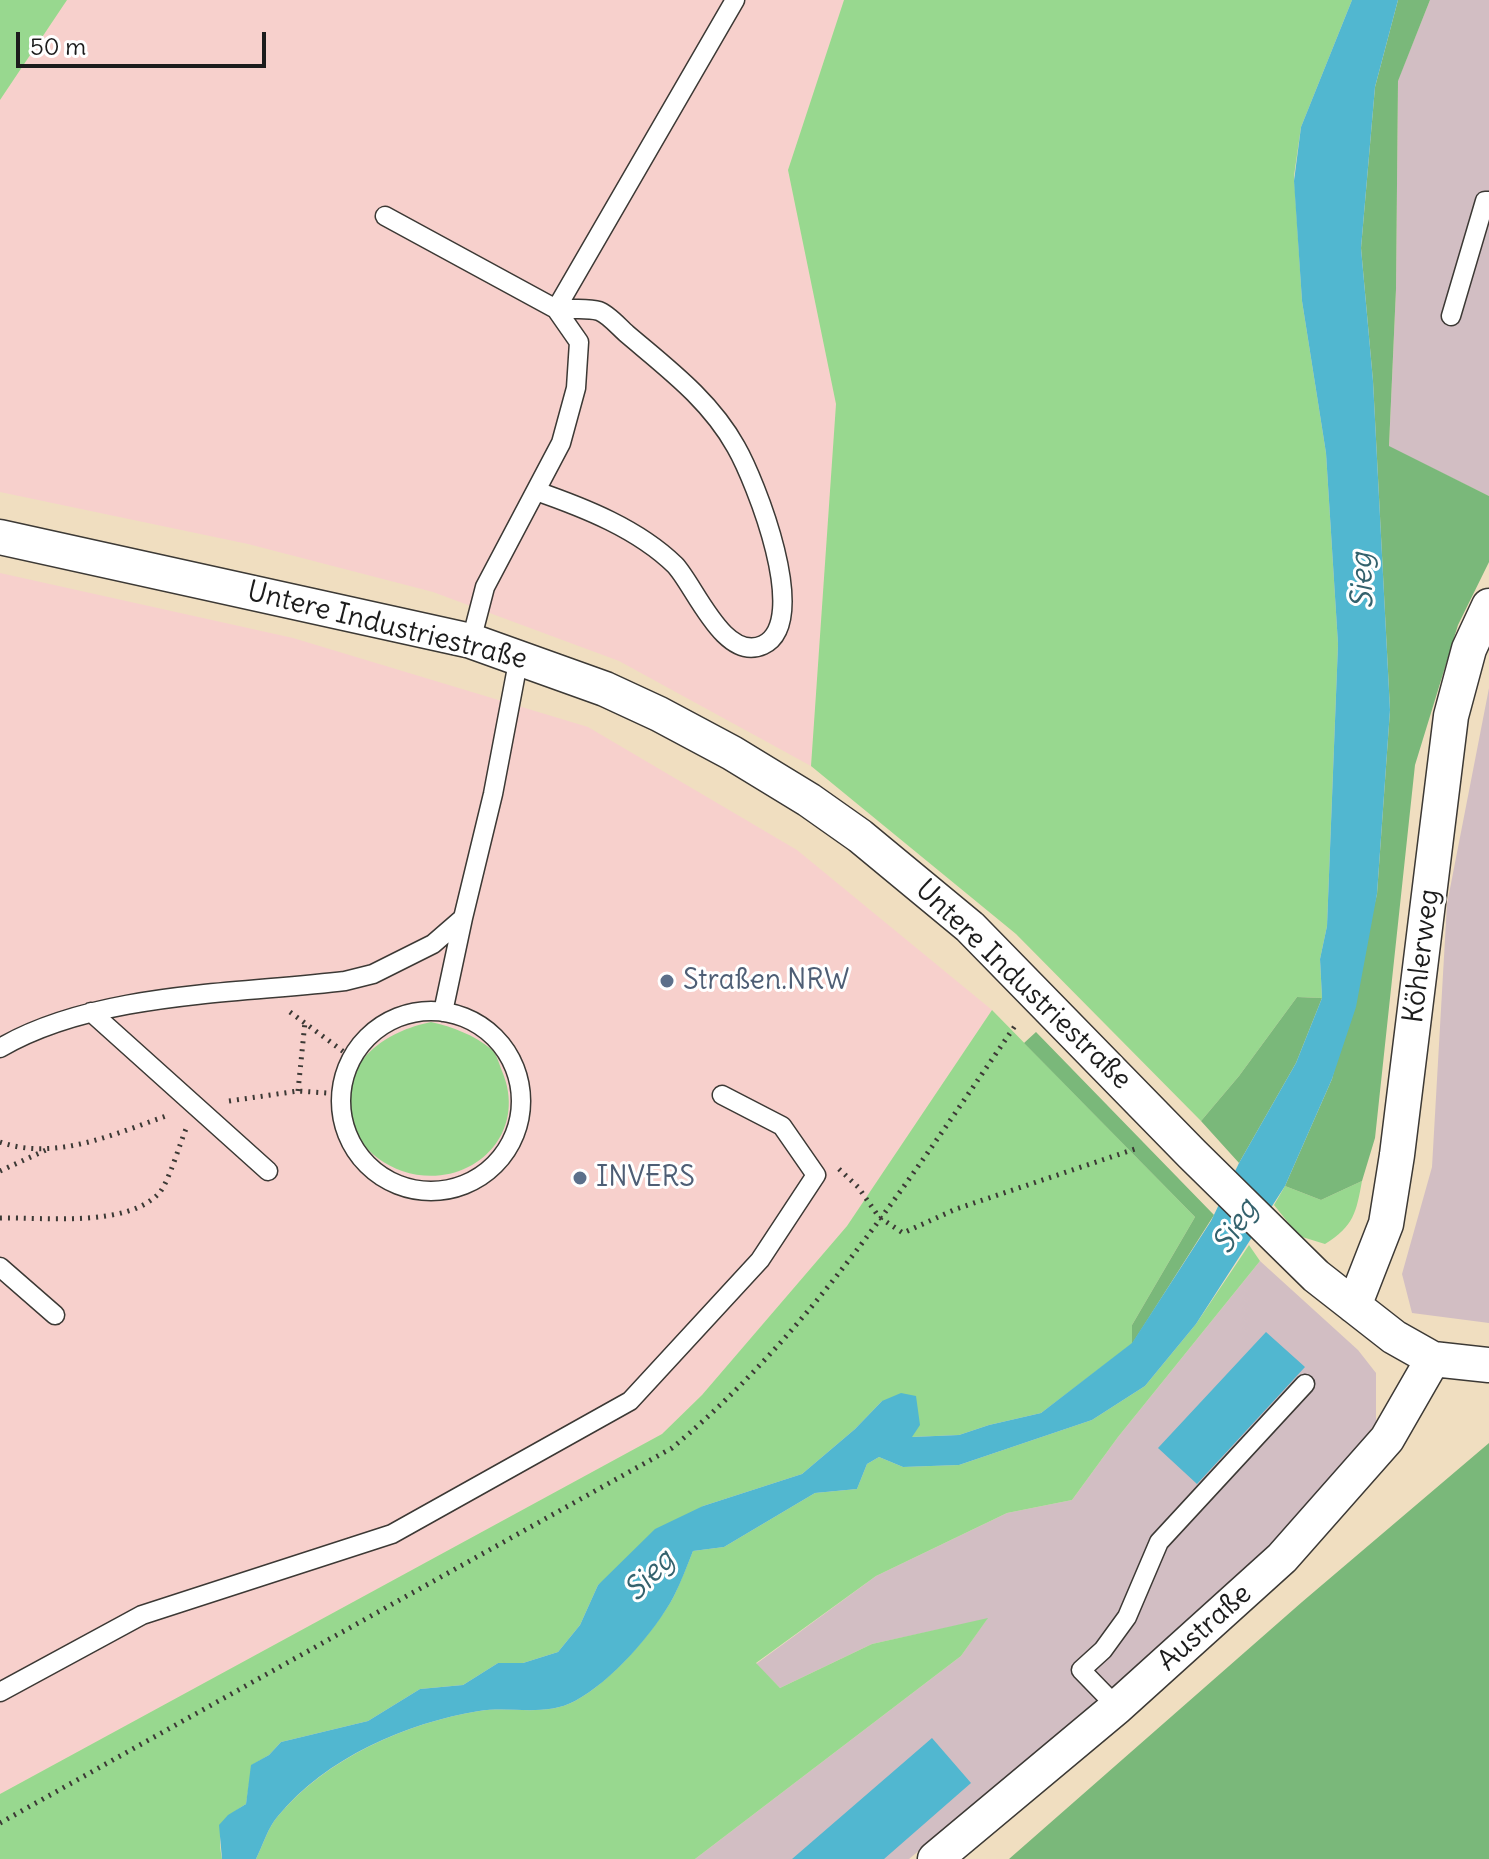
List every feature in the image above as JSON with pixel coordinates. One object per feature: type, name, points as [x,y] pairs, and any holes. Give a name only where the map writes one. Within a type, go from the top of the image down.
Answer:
[{"type":"street","name":"Untere Industriestraße","points":[[0,537],[471,641],[605,689],[732,753],[809,800],[908,873],[970,927],[1281,1243],[1354,1306],[1394,1337],[1433,1359],[1489,1365]]},
{"type":"street","name":"Köhlerweg","points":[[1354,1306],[1386,1224],[1451,716],[1469,649],[1489,606]]},
{"type":"street","name":"Austraße","points":[[935,1859],[1117,1707],[1282,1558],[1387,1439],[1433,1359]]},
{"type":"lane","points":[[556,309],[735,0]]},
{"type":"lane","points":[[1451,316],[1488,197]]},
{"type":"lane","points":[[385,216],[556,309],[600,311],[697,394],[736,447],[767,518],[783,590],[783,614],[775,635],[763,645],[746,647],[724,634],[676,566],[632,533],[580,506],[536,491]]},
{"type":"lane","points":[[471,641],[485,587],[561,443],[576,388],[579,342],[556,309]]},
{"type":"lane","points":[[443,1012],[493,794],[519,657]]},
{"type":"lane","points":[[0,1048],[91,1012],[158,1001],[345,981],[373,974],[433,944],[463,918]]},
{"type":"lane","points":[[91,1012],[268,1171]]},
{"type":"lane","points":[[410,1012],[461,1015],[489,1031],[510,1055],[521,1086],[520,1118],[509,1146],[487,1172],[469,1184],[445,1191],[413,1190],[386,1180],[362,1161],[346,1136],[340,1103],[344,1073],[352,1058],[358,1047],[380,1025],[410,1012]]},
{"type":"lane","points":[[0,1692],[142,1615],[392,1534],[630,1401],[760,1260],[816,1175],[782,1126],[722,1095]]},
{"type":"lane","points":[[0,1267],[55,1315]]},
{"type":"lane","points":[[1117,1707],[1081,1670],[1103,1650],[1127,1617],[1159,1542],[1305,1384]]},
{"type":"path","points":[[261,989],[352,1058]]},
{"type":"path","points":[[0,1823],[672,1448],[710,1417],[833,1281],[1038,993]]},
{"type":"path","points":[[298,1091],[305,1022]]},
{"type":"path","points":[[0,1218],[103,1217],[135,1210],[161,1191],[196,1106]]},
{"type":"path","points":[[858,1187],[879,1217],[903,1233],[956,1209],[1147,1145]]},
{"type":"path","points":[[0,1171],[48,1149]]},
{"type":"shaded area","points":[[67,0],[844,0],[788,170],[836,404],[811,766],[619,661],[433,592],[248,544],[0,492],[0,100]]},
{"type":"shaded area","points":[[1430,0],[1489,0],[1489,496],[1389,447],[1396,289],[1398,80]]},
{"type":"shaded area","points":[[0,573],[293,638],[588,727],[797,850],[992,1010],[847,1226],[702,1395],[662,1434],[0,1794]]},
{"type":"shaded area","points":[[1489,688],[1489,1323],[1412,1313],[1402,1274],[1432,1167],[1447,904]]},
{"type":"shaded area","points":[[1260,1261],[1358,1350],[1376,1373],[1376,1423],[1264,1558],[909,1859],[695,1859],[961,1656],[987,1619],[872,1644],[780,1688],[756,1664],[876,1576],[1007,1513],[1072,1500],[1118,1437]]},
{"type":"green space","points":[[0,0],[67,0],[0,100]]},
{"type":"green space","points":[[844,0],[1352,0],[1301,127],[1294,176],[1302,301],[1326,453],[1338,644],[1327,926],[1320,959],[1322,998],[1297,997],[1239,1076],[1201,1121],[1016,934],[811,766],[836,404],[788,170]]},
{"type":"green space","points":[[1398,0],[1430,0],[1398,81],[1396,289],[1389,446],[1489,496],[1489,562],[1458,625],[1415,765],[1375,1138],[1362,1181],[1321,1200],[1285,1186],[1332,1079],[1377,894],[1390,710],[1373,381],[1361,248],[1375,87]]},
{"type":"green space","points":[[1297,997],[1322,998],[1296,1063],[1239,1163],[1201,1121],[1239,1076]]},
{"type":"green space","points":[[992,1010],[1195,1217],[1132,1325],[1132,1344],[1041,1413],[959,1435],[911,1437],[882,1401],[855,1429],[802,1474],[703,1506],[598,1585],[580,1625],[558,1652],[523,1663],[498,1663],[463,1685],[420,1689],[368,1721],[281,1742],[269,1755],[252,1765],[246,1804],[231,1815],[223,1826],[220,1840],[222,1859],[0,1859],[0,1794],[662,1434],[702,1395],[847,1226]]},
{"type":"green space","points":[[431,1022],[463,1032],[491,1049],[499,1062],[508,1095],[507,1118],[500,1137],[487,1154],[470,1166],[449,1174],[426,1176],[390,1166],[363,1144],[353,1126],[350,1093],[354,1076],[371,1050],[399,1032]]},
{"type":"green space","points":[[1036,1032],[1214,1215],[1132,1344],[1132,1325],[1195,1217],[1024,1043]]},
{"type":"green space","points":[[1362,1181],[1358,1202],[1348,1225],[1325,1244],[1299,1236],[1274,1205],[1285,1186],[1321,1200]]},
{"type":"green space","points":[[1249,1245],[1260,1261],[1118,1437],[1072,1500],[1007,1513],[876,1576],[756,1663],[780,1688],[872,1644],[988,1618],[961,1656],[695,1859],[256,1859],[274,1820],[298,1795],[344,1760],[370,1746],[396,1734],[451,1717],[491,1710],[552,1709],[589,1692],[617,1669],[656,1624],[674,1596],[693,1551],[724,1547],[815,1493],[857,1489],[867,1464],[879,1457],[903,1467],[959,1465],[1092,1420],[1145,1386],[1196,1324]]},
{"type":"green space","points":[[1489,1443],[1489,1859],[1009,1859],[1302,1602]]},
{"type":"water","name":"Sieg","points":[[1352,0],[1398,0],[1375,87],[1361,248],[1373,381],[1390,710],[1377,894],[1356,1007],[1332,1079],[1285,1186],[1196,1324],[1145,1386],[1092,1420],[959,1465],[903,1467],[879,1457],[867,1464],[857,1489],[815,1493],[724,1547],[693,1551],[666,1610],[644,1640],[589,1693],[552,1709],[491,1710],[451,1717],[424,1724],[369,1746],[343,1760],[297,1795],[274,1820],[256,1859],[222,1859],[219,1825],[246,1804],[251,1765],[269,1755],[281,1742],[368,1721],[420,1689],[463,1685],[498,1663],[523,1663],[558,1652],[580,1625],[598,1585],[655,1529],[703,1506],[802,1474],[855,1429],[882,1401],[901,1393],[916,1396],[920,1425],[912,1437],[959,1435],[1041,1413],[1132,1343],[1211,1221],[1239,1163],[1296,1063],[1322,998],[1320,959],[1327,926],[1338,644],[1326,453],[1302,301],[1294,181],[1301,127]]},
{"type":"water","points":[[1266,1332],[1305,1367],[1197,1484],[1158,1448]]},
{"type":"water","points":[[932,1738],[971,1783],[884,1859],[792,1859]]},
{"type":"place","name":"Straßen.NRW","points":[[667,981]]},
{"type":"place","name":"INVERS","points":[[580,1178]]}]
